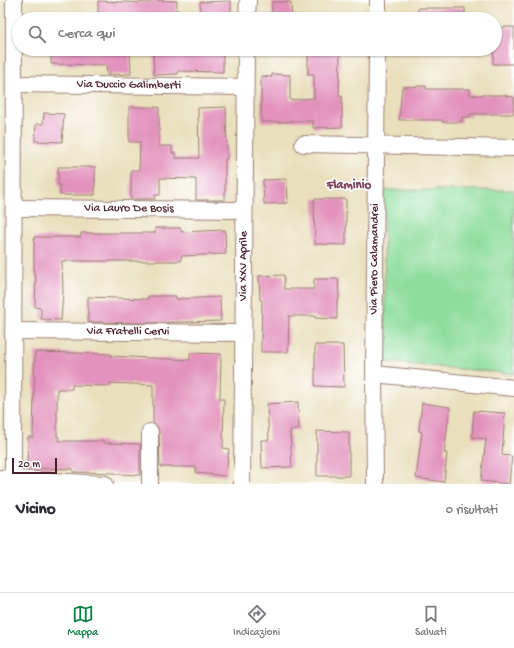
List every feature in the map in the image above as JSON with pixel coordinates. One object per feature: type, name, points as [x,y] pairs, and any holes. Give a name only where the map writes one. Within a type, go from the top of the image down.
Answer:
[{"type":"street","points":[[14,0],[14,12]]},
{"type":"street","points":[[247,12],[248,0]]},
{"type":"street","points":[[378,0],[378,12]]},
{"type":"street","points":[[14,56],[13,331],[6,478],[103,484]]},
{"type":"street","name":"Via XXV Aprile","points":[[242,484],[246,56]]},
{"type":"street","name":"Via Piero Calamandrei","points":[[375,484],[374,374],[377,56]]},
{"type":"street","name":"Via Duccio Galimberti","points":[[14,84],[245,87]]},
{"type":"street","points":[[303,144],[514,148]]},
{"type":"street","name":"Via Lauro De Bosis","points":[[14,208],[244,210]]},
{"type":"street","name":"Via Fratelli Cervi","points":[[13,331],[243,333]]},
{"type":"street","points":[[374,374],[514,388]]},
{"type":"street","points":[[150,432],[150,484]]},
{"type":"green space","points":[[383,190],[514,190],[514,374],[386,362]]},
{"type":"building","points":[[151,0],[177,1],[176,12],[98,12],[98,1],[150,3]]},
{"type":"building","points":[[231,1],[231,12],[201,12],[200,2]]},
{"type":"building","points":[[272,2],[291,2],[292,12],[272,12]]},
{"type":"building","points":[[418,8],[465,8],[465,12],[418,12]]},
{"type":"building","points":[[502,27],[514,27],[514,64],[493,64],[493,56],[502,56]]},
{"type":"building","points":[[51,56],[130,56],[131,74],[107,75],[106,65],[51,64]]},
{"type":"building","points":[[153,56],[223,56],[223,72],[178,71],[178,74],[154,75]]},
{"type":"building","points":[[308,56],[340,56],[339,96],[342,96],[342,127],[313,128],[313,121],[261,122],[261,76],[272,77],[272,74],[290,75],[290,100],[314,98],[314,74],[308,74]]},
{"type":"building","points":[[426,86],[426,89],[470,89],[470,95],[506,95],[514,97],[514,114],[470,114],[470,117],[462,117],[462,122],[442,122],[442,120],[399,120],[402,87]]},
{"type":"building","points":[[129,107],[159,107],[159,146],[172,146],[172,153],[175,153],[175,158],[199,158],[198,108],[226,107],[227,159],[225,159],[225,200],[196,200],[196,179],[160,178],[160,195],[155,195],[155,199],[131,199],[131,170],[139,170],[140,142],[129,142]]},
{"type":"building","points":[[44,113],[64,114],[62,142],[35,141],[36,124],[43,124]]},
{"type":"building","points":[[58,167],[95,167],[95,195],[60,195],[60,185],[58,185]]},
{"type":"building","points":[[287,179],[288,203],[264,204],[263,180]]},
{"type":"building","points":[[314,199],[346,199],[346,245],[315,244]]},
{"type":"building","points":[[155,228],[181,228],[181,232],[225,230],[226,254],[181,256],[181,261],[62,261],[63,292],[61,320],[41,319],[41,308],[35,307],[36,276],[34,276],[34,237],[81,237],[81,233],[155,233]]},
{"type":"building","points":[[284,275],[284,289],[314,289],[314,279],[338,279],[339,300],[337,300],[337,319],[315,318],[315,316],[289,316],[288,352],[261,352],[262,300],[260,300],[259,276]]},
{"type":"building","points":[[148,296],[176,296],[176,299],[220,297],[221,321],[146,323],[88,322],[88,297],[148,299]]},
{"type":"building","points":[[315,345],[343,345],[344,387],[315,386]]},
{"type":"building","points":[[35,352],[111,354],[111,356],[190,360],[190,353],[221,354],[220,399],[224,399],[223,448],[229,449],[226,476],[196,473],[196,467],[160,467],[159,432],[158,427],[153,423],[153,385],[110,383],[110,386],[72,385],[72,389],[57,389],[57,437],[59,437],[59,441],[104,441],[104,443],[140,444],[140,475],[73,472],[73,469],[27,468],[28,437],[33,437]]},
{"type":"building","points":[[298,402],[299,430],[290,430],[292,467],[262,468],[261,440],[269,440],[267,404]]},
{"type":"building","points":[[422,403],[450,407],[444,453],[447,453],[444,482],[416,478],[422,432],[419,431]]},
{"type":"building","points":[[474,411],[505,413],[502,455],[512,456],[509,484],[481,481],[486,439],[472,437]]},
{"type":"building","points":[[317,431],[349,432],[349,476],[317,476]]},
{"type":"district","name":"Flaminio","points":[[349,185]]}]
